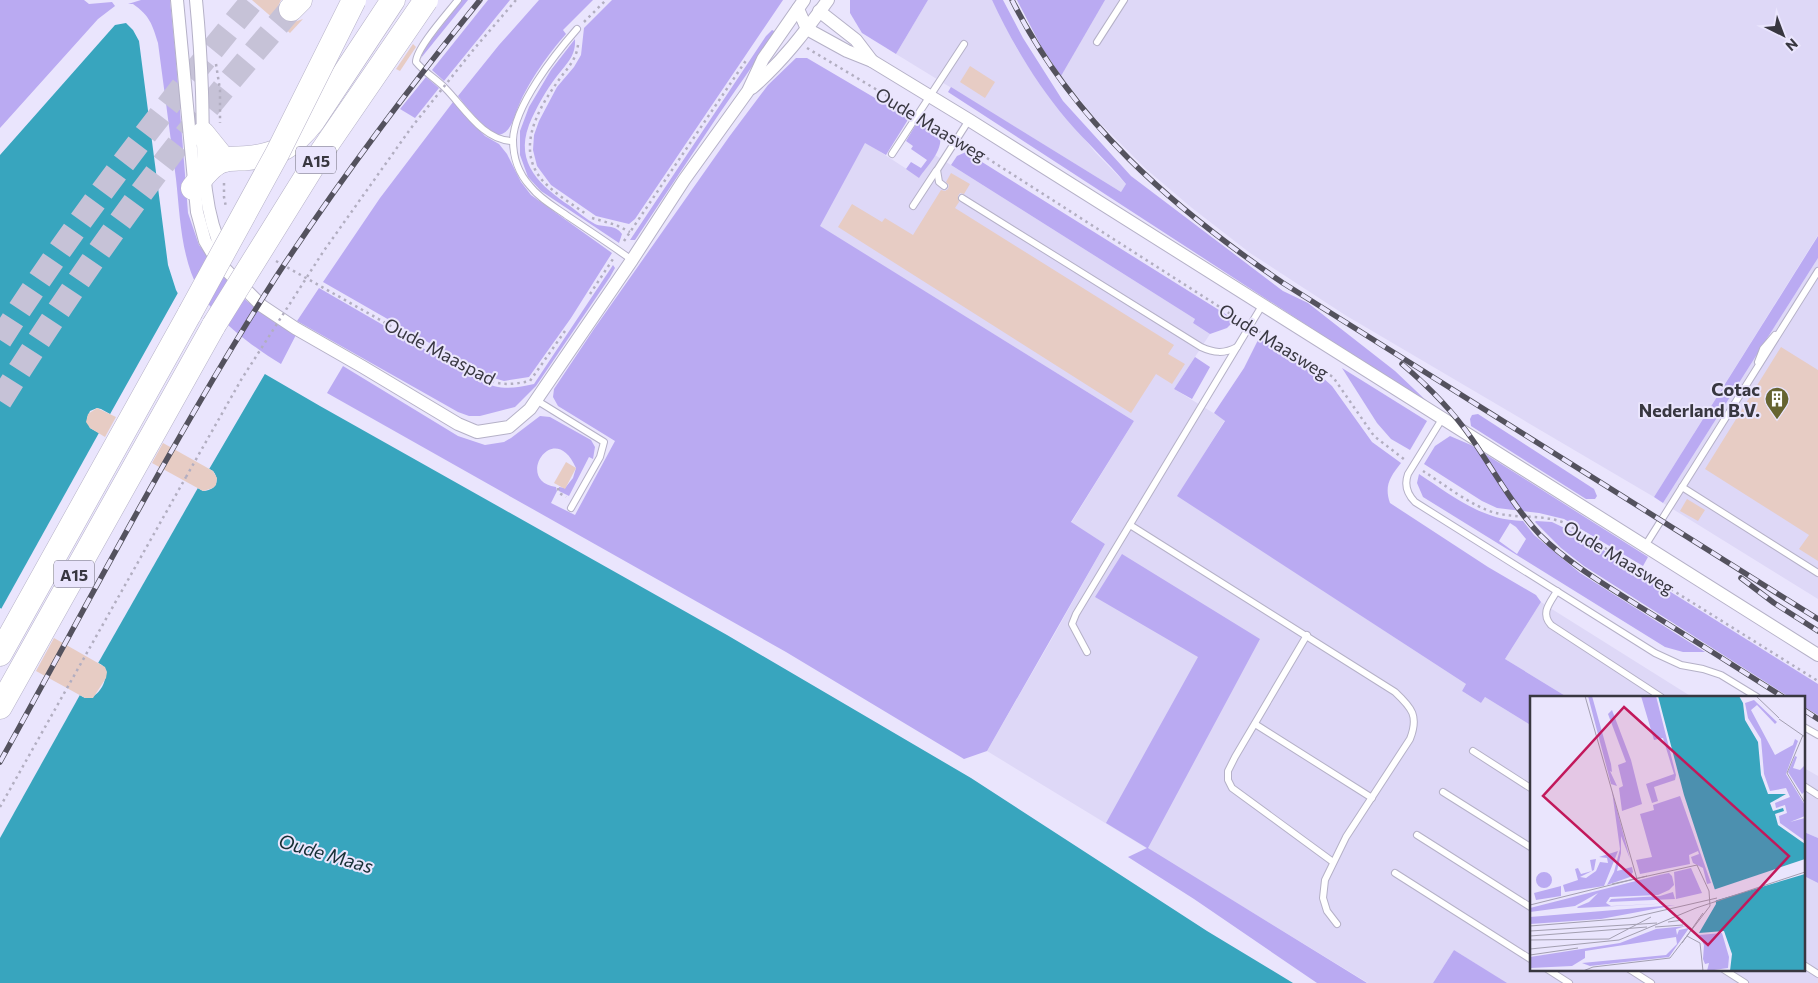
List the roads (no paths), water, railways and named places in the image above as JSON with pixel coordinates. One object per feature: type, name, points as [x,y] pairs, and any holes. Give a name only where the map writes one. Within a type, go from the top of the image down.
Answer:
[{"type":"highway","name":"A15","points":[[0,654],[251,202],[354,0]]},
{"type":"highway","name":"A15","points":[[224,160],[270,154],[290,145],[301,135],[313,121],[393,0]]},
{"type":"highway","name":"A15","points":[[0,707],[147,442],[264,241],[319,156],[426,0]]},
{"type":"highway","points":[[199,181],[224,160],[212,132]]},
{"type":"street","points":[[177,0],[186,90],[199,181],[205,194],[216,237],[241,284],[250,296],[262,306],[295,328],[363,366],[451,420],[477,432],[509,427],[530,409],[684,180],[748,91],[763,58],[801,5]]},
{"type":"street","points":[[196,0],[202,88],[212,132],[199,181]]},
{"type":"street","points":[[748,91],[773,70],[828,0]]},
{"type":"street","points":[[801,5],[820,11]]},
{"type":"street","points":[[801,5],[807,29]]},
{"type":"street","name":"Oude Maasweg","points":[[820,11],[856,40],[872,61]]},
{"type":"street","name":"Oude Maasweg","points":[[807,29],[847,51],[872,61],[929,95],[1818,655]]},
{"type":"lane","points":[[458,0],[416,55],[416,62],[447,90],[490,134],[499,139],[514,141]]},
{"type":"lane","points":[[1097,42],[1124,0]]},
{"type":"lane","points":[[577,29],[554,56],[534,87],[521,115],[515,130],[514,141],[518,165],[524,180],[530,188],[632,260]]},
{"type":"lane","points":[[892,154],[964,44]]},
{"type":"lane","points":[[186,90],[202,88]]},
{"type":"lane","points":[[913,206],[969,120]]},
{"type":"lane","points":[[937,170],[939,182],[944,186]]},
{"type":"lane","points":[[962,198],[1201,347],[1221,352],[1229,351],[1238,346]]},
{"type":"lane","points":[[1645,546],[1754,371],[1769,352],[1818,271]]},
{"type":"lane","points":[[1087,652],[1072,624],[1076,614],[1262,304]]},
{"type":"lane","points":[[536,400],[604,442],[600,456],[571,508]]},
{"type":"lane","points":[[1442,419],[1408,474],[1406,486],[1408,493],[1415,502],[1668,660],[1721,675],[1754,696]]},
{"type":"lane","points":[[1682,487],[1818,573]]},
{"type":"lane","points":[[1130,525],[1395,692],[1407,703],[1413,714],[1415,727],[1410,740],[1333,862],[1325,880],[1323,898],[1327,912],[1337,924]]},
{"type":"lane","points":[[1557,591],[1545,611],[1546,618],[1551,625],[1659,696]]},
{"type":"lane","points":[[1307,635],[1228,771],[1228,780],[1232,788],[1333,862]]},
{"type":"lane","points":[[1255,724],[1372,798]]},
{"type":"lane","points":[[1806,728],[1818,735]]},
{"type":"lane","points":[[1473,752],[1530,789]]},
{"type":"lane","points":[[1806,787],[1818,795]]},
{"type":"lane","points":[[1442,792],[1530,847]]},
{"type":"lane","points":[[1417,835],[1530,907]]},
{"type":"lane","points":[[1395,873],[1530,959]]},
{"type":"lane","points":[[1806,966],[1818,974]]},
{"type":"lane","points":[[1549,970],[1569,983]]},
{"type":"lane","points":[[1631,970],[1651,983]]},
{"type":"lane","points":[[1725,970],[1745,983]]},
{"type":"water","name":"Oude Maas","points":[[126,23],[133,30],[139,41],[168,265],[176,290],[188,312],[206,331],[258,370],[727,635],[971,778],[1207,931],[1293,983],[0,983],[0,651],[85,698],[90,698],[99,691],[106,675],[102,665],[0,608],[0,155],[115,25]],"holes":[[[97,408],[213,471],[217,478],[216,485],[207,491],[203,491],[90,428],[87,418],[90,411]]]},
{"type":"tunnel","points":[[0,340],[29,295],[121,166],[253,0]]},
{"type":"tunnel","points":[[0,401],[76,284],[157,172],[291,9]]},
{"type":"railway","points":[[0,762],[168,456],[276,277],[324,206],[375,136],[480,0]]},
{"type":"railway","points":[[1012,0],[1036,44],[1064,85],[1095,123],[1129,159],[1165,192],[1242,254],[1283,283],[1818,619]]},
{"type":"railway","points":[[1402,364],[1448,408],[1472,439],[1521,512],[1551,546],[1602,583],[1781,696]]},
{"type":"railway","points":[[1741,578],[1774,603],[1818,631]]},
{"type":"railway","points":[[1806,711],[1818,719]]},
{"type":"place","name":"Cotac Nederland B.V.","points":[[1777,420]]}]
